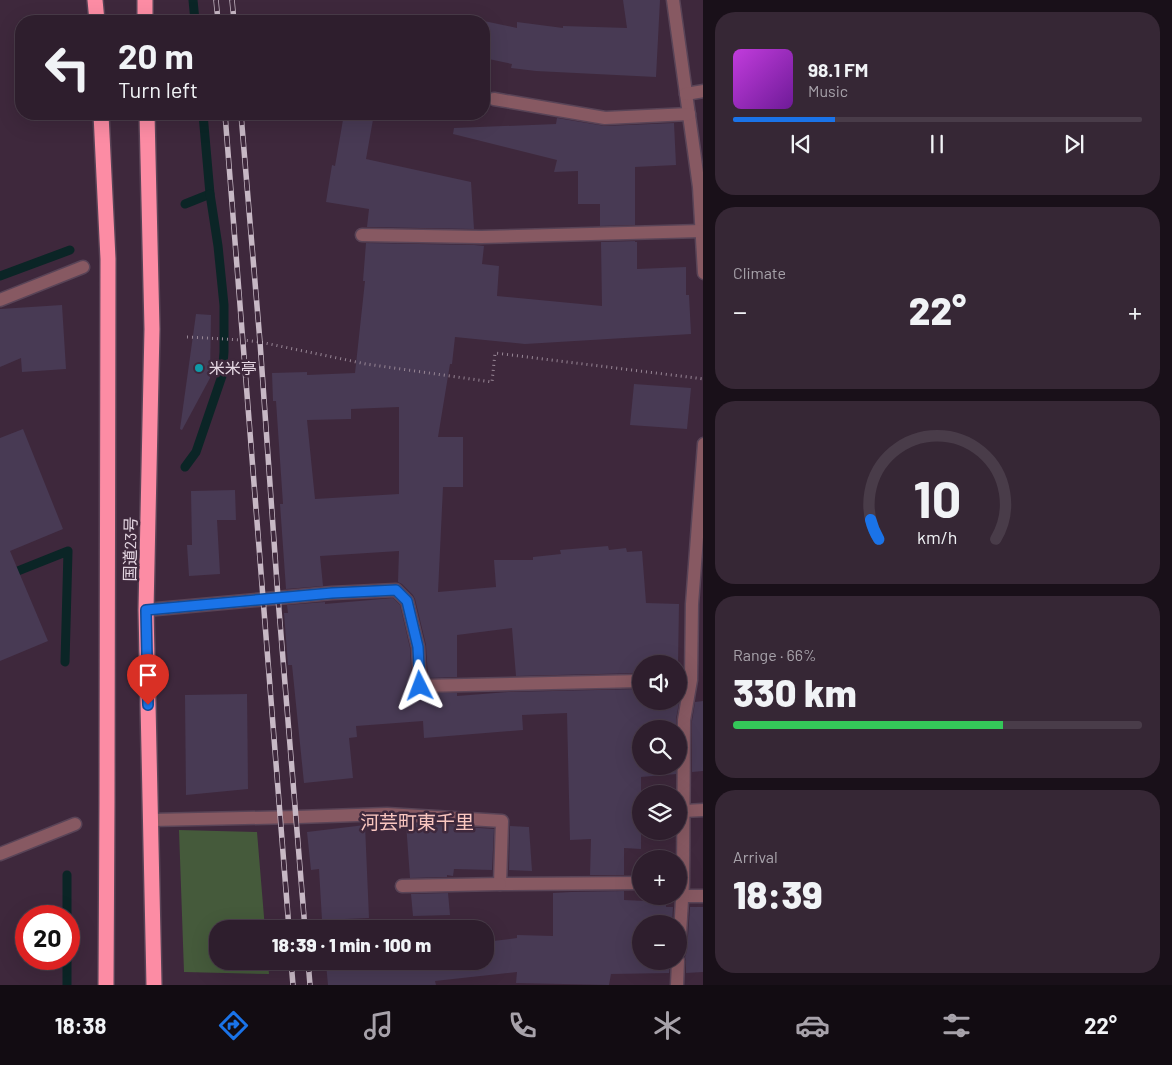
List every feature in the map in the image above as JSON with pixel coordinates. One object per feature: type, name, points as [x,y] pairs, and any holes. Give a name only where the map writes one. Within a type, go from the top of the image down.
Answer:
[{"type":"highway","points":[[96,0],[97,15]]},
{"type":"highway","points":[[145,0],[145,15]]},
{"type":"highway","name":"国道23号","points":[[101,120],[108,259],[106,985]]},
{"type":"highway","name":"国道23号","points":[[147,120],[152,329],[146,610],[154,985]]},
{"type":"street","points":[[673,0],[699,188],[703,274]]},
{"type":"street","points":[[686,94],[703,91]]},
{"type":"street","points":[[494,100],[605,118],[689,114]]},
{"type":"street","points":[[362,235],[481,237],[701,231]]},
{"type":"street","points":[[0,300],[84,267]]},
{"type":"street","points":[[687,668],[698,605],[703,444]]},
{"type":"street","points":[[146,610],[332,593],[396,590],[407,601],[418,647],[420,686],[632,681]]},
{"type":"street","points":[[684,710],[684,785]]},
{"type":"street","points":[[687,811],[703,810]]},
{"type":"street","points":[[151,820],[387,814],[502,821],[500,884]]},
{"type":"street","points":[[0,854],[75,824]]},
{"type":"street","points":[[402,886],[632,883]]},
{"type":"street","points":[[687,889],[703,896]]},
{"type":"street","points":[[677,985],[678,970]]},
{"type":"path","points":[[187,337],[260,342],[366,364],[492,382],[495,353],[703,379]]},
{"type":"green space","points":[[179,830],[257,832],[264,920],[209,920],[209,970],[269,970],[269,974],[184,972]]},
{"type":"building","points":[[623,0],[660,0],[656,77],[536,71],[511,68],[512,64],[490,59],[490,22],[517,28],[517,22],[563,28],[563,26],[627,28]]},
{"type":"building","points":[[557,118],[605,126],[674,123],[676,165],[635,167],[635,225],[600,226],[600,204],[578,204],[578,171],[554,172],[557,160],[453,134],[454,128],[556,124]]},
{"type":"building","points":[[343,120],[373,120],[366,159],[471,182],[474,229],[367,227],[369,209],[326,202],[332,165],[335,166]]},
{"type":"building","points":[[635,241],[637,242],[637,269],[686,267],[686,295],[689,295],[691,334],[525,344],[455,337],[452,364],[450,364],[438,437],[463,437],[463,487],[443,487],[438,592],[496,587],[494,560],[533,560],[533,557],[561,554],[560,550],[608,546],[609,550],[626,548],[627,552],[642,551],[646,603],[679,604],[678,655],[632,655],[632,673],[516,676],[512,628],[457,635],[457,677],[428,678],[426,645],[415,599],[398,582],[399,551],[320,556],[323,586],[286,589],[280,504],[283,504],[276,401],[273,401],[272,373],[307,372],[307,375],[355,373],[365,281],[363,281],[366,243],[484,246],[482,264],[499,266],[497,296],[602,306],[601,242]],"holes":[[[399,407],[399,494],[315,499],[307,420],[351,419],[351,409]]]},
{"type":"building","points":[[62,305],[66,369],[22,372],[21,358],[0,367],[0,309]]},
{"type":"building","points":[[196,314],[211,315],[210,378],[182,430],[180,429]]},
{"type":"building","points":[[634,384],[691,388],[687,429],[630,425]]},
{"type":"building","points":[[23,429],[63,529],[10,551],[48,641],[0,661],[0,438]]},
{"type":"building","points":[[235,490],[236,520],[217,520],[220,574],[189,576],[187,545],[192,545],[191,491]]},
{"type":"building","points":[[393,598],[400,605],[410,648],[412,687],[413,691],[417,693],[457,693],[457,696],[508,692],[632,689],[632,710],[678,710],[676,720],[632,720],[632,775],[664,775],[641,777],[641,785],[632,785],[632,840],[641,840],[641,849],[624,848],[624,875],[590,875],[591,839],[570,840],[567,713],[522,715],[523,730],[424,738],[423,721],[356,726],[357,737],[349,738],[353,778],[304,783],[292,665],[288,665],[284,613],[288,613],[287,605],[325,602],[325,604]]},
{"type":"building","points":[[247,694],[248,789],[186,795],[185,695]]},
{"type":"building","points":[[703,701],[703,771],[692,772],[692,721],[695,702]]},
{"type":"building","points":[[406,823],[494,829],[492,870],[454,869],[453,876],[410,878]]},
{"type":"building","points":[[365,825],[369,918],[322,920],[319,869],[311,870],[307,832]]},
{"type":"building","points":[[510,826],[529,827],[532,871],[509,870]]},
{"type":"building","points":[[624,891],[624,900],[632,900],[632,905],[666,905],[666,907],[673,907],[673,915],[632,915],[632,970],[669,970],[669,973],[611,974],[609,985],[516,983],[517,972],[435,981],[436,985],[328,985],[327,970],[494,970],[494,941],[517,938],[517,935],[553,936],[553,893]]},
{"type":"building","points":[[448,893],[450,915],[413,916],[411,894]]},
{"type":"building","points":[[690,907],[703,907],[703,972],[686,973]]},
{"type":"waterway","points":[[193,0],[194,15]]},
{"type":"waterway","points":[[185,204],[210,194],[204,120]]},
{"type":"waterway","points":[[185,467],[196,452],[222,376],[224,305],[210,194]]},
{"type":"waterway","points":[[0,276],[70,250]]},
{"type":"waterway","points":[[0,578],[68,551],[65,662]]},
{"type":"waterway","points":[[67,875],[67,905]]},
{"type":"waterway","points":[[67,970],[67,985]]},
{"type":"railway","points":[[216,0],[217,15]]},
{"type":"railway","points":[[232,0],[233,15]]},
{"type":"railway","points":[[225,120],[288,920]]},
{"type":"railway","points":[[242,120],[304,920]]},
{"type":"railway","points":[[292,970],[293,985]]},
{"type":"railway","points":[[309,970],[310,985]]},
{"type":"place","name":"米米亭","points":[[199,368]]},
{"type":"district","name":"河芸町東千里","points":[[417,822]]},
{"type":"route","points":[[148,705],[146,610],[332,593],[396,590],[407,601],[418,647],[420,686]]}]
